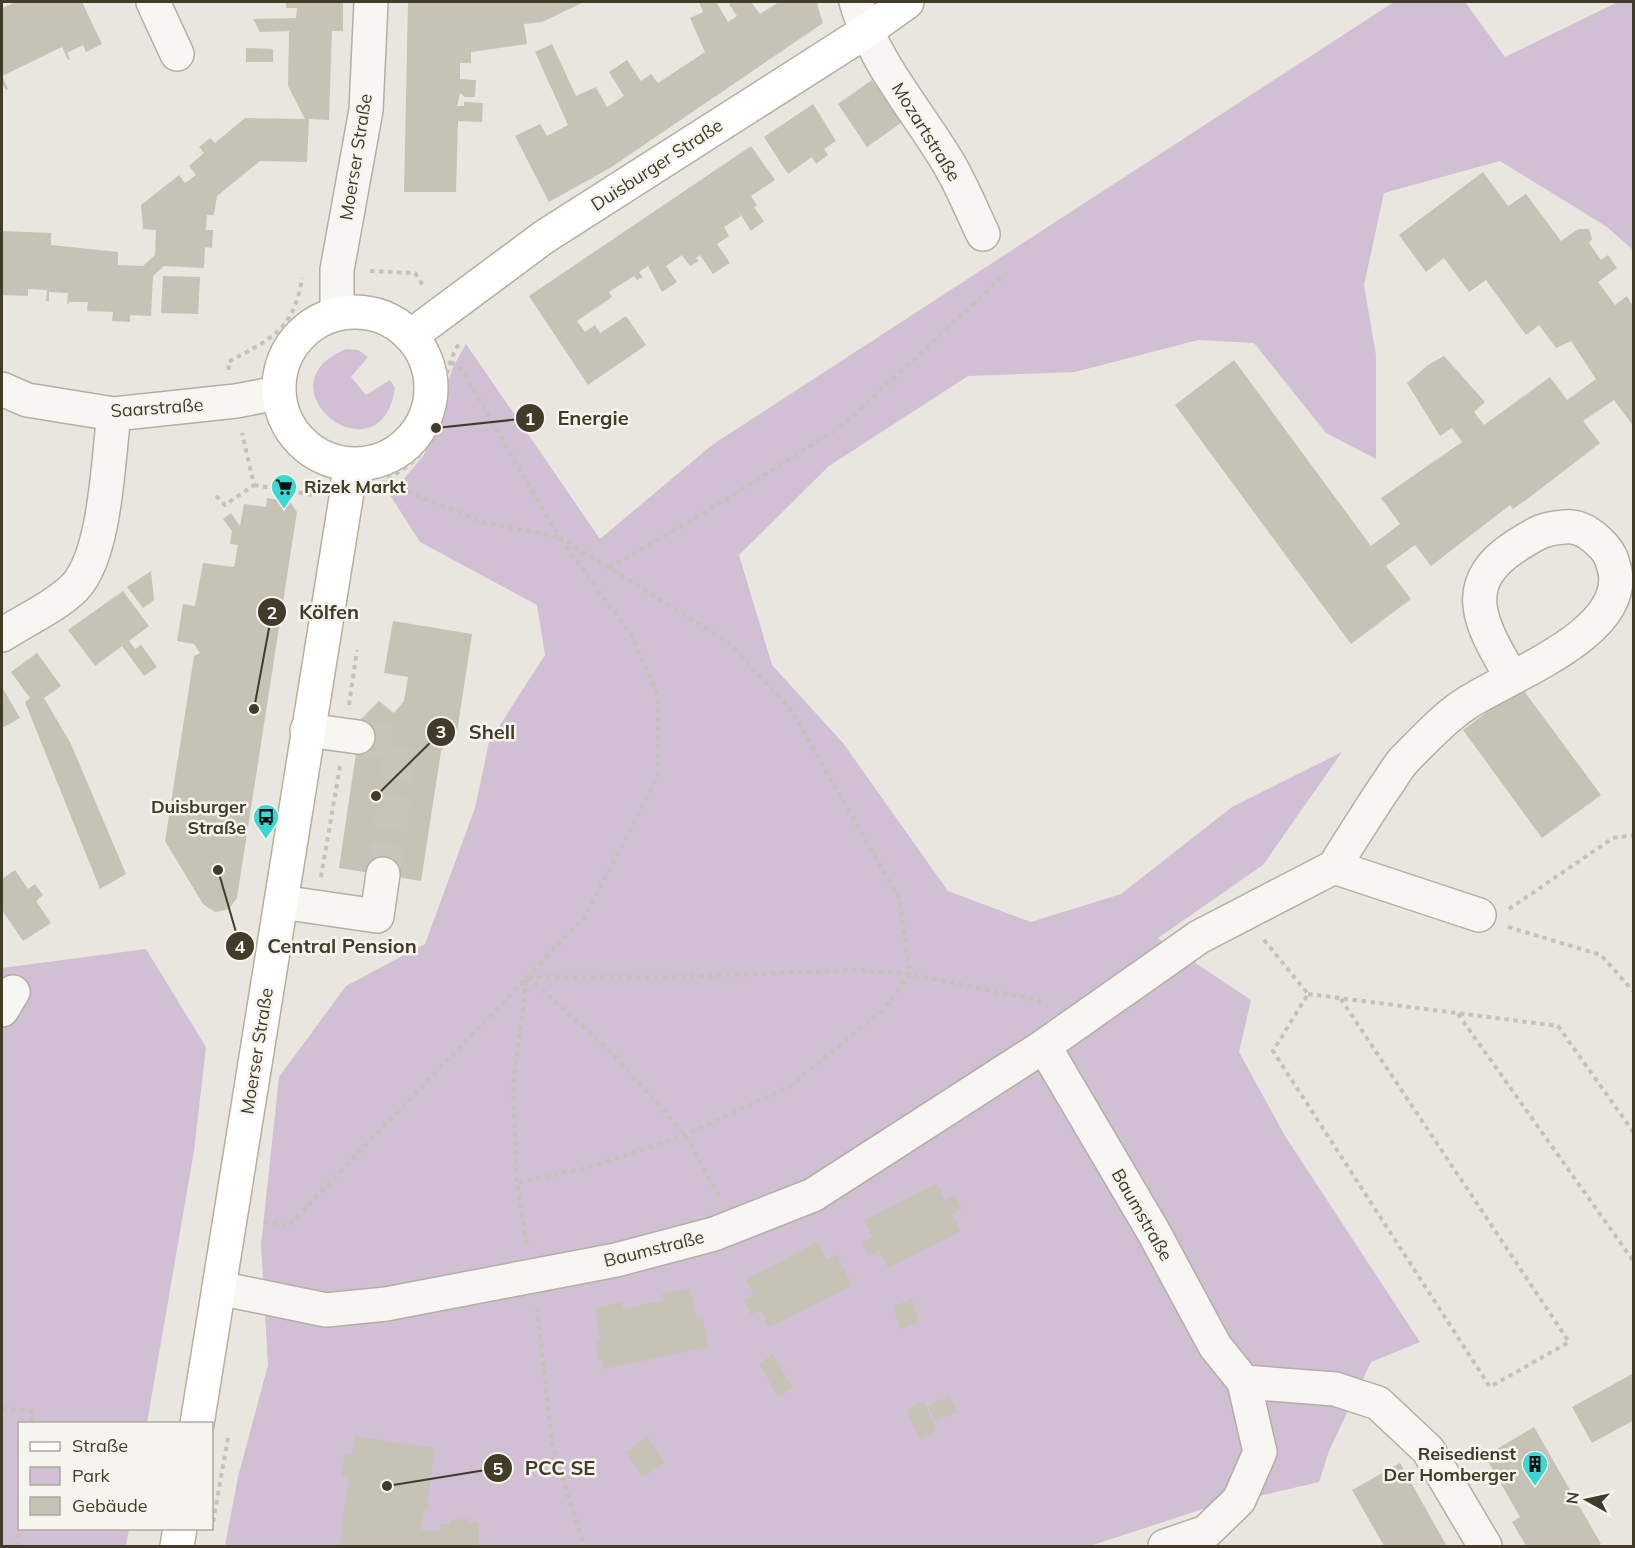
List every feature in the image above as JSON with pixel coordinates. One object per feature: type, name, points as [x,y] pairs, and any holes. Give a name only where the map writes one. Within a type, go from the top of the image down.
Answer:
[{"type":"main road","name":"Duisburger Straße","points":[[412,335],[544,237],[860,17],[907,2]]},
{"type":"main road","points":[[337,312],[359,312],[382,317],[412,335],[423,352],[431,377],[429,405],[419,430],[400,449],[376,461],[350,465],[332,461],[301,442],[289,428],[278,393],[280,368],[291,345],[309,327],[337,312]]},
{"type":"main road","name":"Moerser Straße","points":[[197,1422],[350,465]]},
{"type":"main road","points":[[177,1546],[180,1530]]},
{"type":"street","points":[[153,2],[177,54]]},
{"type":"street","name":"Moerser Straße","points":[[337,312],[337,270],[366,110],[371,2]]},
{"type":"street","name":"Mozartstraße","points":[[860,17],[901,94],[949,164],[984,234]]},
{"type":"street","name":"Saarstraße","points":[[2,389],[27,400],[114,414],[236,401],[278,393]]},
{"type":"street","points":[[2,635],[74,588],[90,567],[98,538],[114,414]]},
{"type":"street","points":[[1571,526],[1592,535],[1611,555],[1616,578],[1611,604],[1592,627],[1558,652],[1512,678],[1489,638],[1480,614],[1479,590],[1488,570],[1505,554],[1545,528],[1571,526]]},
{"type":"street","name":"Baumstraße","points":[[219,1288],[326,1310],[386,1304],[616,1260],[714,1234],[813,1195],[1044,1046],[1199,937],[1334,867],[1402,762],[1463,706],[1512,678]]},
{"type":"street","points":[[307,730],[358,737]]},
{"type":"street","points":[[1334,867],[1479,915]]},
{"type":"street","points":[[281,902],[377,916],[383,874]]},
{"type":"street","name":"Baumstraße","points":[[1044,1046],[1153,1231],[1215,1346],[1244,1382],[1260,1452],[1239,1500],[1206,1532],[1165,1546]]},
{"type":"street","points":[[1244,1382],[1335,1389],[1378,1402],[1428,1450],[1485,1546]]},
{"type":"path","points":[[231,379],[228,363],[274,337],[298,304],[304,268]]},
{"type":"path","points":[[368,271],[415,273],[427,290]]},
{"type":"path","points":[[609,568],[699,516],[842,426],[1007,273]]},
{"type":"path","points":[[381,492],[384,482],[420,454],[441,403],[451,362],[461,340]]},
{"type":"path","points":[[264,1221],[288,1226],[584,918],[658,776],[658,696],[632,636],[559,537],[462,370],[451,362]]},
{"type":"path","points":[[241,426],[254,485]]},
{"type":"path","points":[[384,482],[396,489],[485,523],[559,537],[728,642],[791,710],[899,898],[910,974],[883,1010],[790,1086],[685,1135],[590,1167],[517,1183]]},
{"type":"path","points":[[216,496],[225,505],[254,485],[320,496]]},
{"type":"path","points":[[1479,915],[1511,908],[1613,838],[1634,835]]},
{"type":"path","points":[[1243,914],[1308,994],[1558,1026],[1634,1133]]},
{"type":"path","points":[[1479,915],[1524,934],[1601,955],[1634,992]]},
{"type":"path","points":[[528,977],[677,977],[858,970],[910,974],[1038,1000],[1073,1026]]},
{"type":"path","points":[[528,977],[614,1055],[685,1135],[735,1226]]},
{"type":"path","points":[[1308,994],[1273,1051],[1490,1388],[1569,1342],[1341,999]]},
{"type":"path","points":[[1458,1013],[1634,1262]]},
{"type":"path","points":[[2,1408],[32,1411],[31,1422]]},
{"type":"path","points":[[16,1546],[20,1530]]},
{"type":"green space","points":[[1394,2],[1465,2],[1505,57],[1618,2],[1633,2],[1633,250],[1607,227],[1500,161],[1384,193],[1364,285],[1376,355],[1376,459],[1326,433],[1254,343],[1198,340],[1075,372],[968,376],[829,466],[739,555],[772,665],[843,743],[948,891],[1031,922],[1121,894],[1232,807],[1342,752],[1263,865],[1158,938],[1251,1000],[1239,1052],[1285,1136],[1420,1342],[1371,1362],[1329,1451],[1319,1482],[1203,1509],[1090,1546],[225,1546],[238,1477],[268,1365],[261,1245],[279,1077],[346,986],[425,944],[475,808],[489,742],[545,655],[537,605],[420,542],[390,495],[424,455],[453,367],[466,344],[600,539],[712,445]]},
{"type":"green space","points":[[346,349],[358,350],[368,357],[351,377],[366,395],[390,380],[395,388],[385,415],[369,428],[349,428],[331,419],[318,403],[313,385],[321,366]]},
{"type":"green space","points":[[146,949],[206,1047],[194,1151],[147,1422],[18,1422],[18,1530],[129,1530],[126,1546],[2,1546],[2,968]]},
{"type":"building","points":[[16,2],[82,2],[102,44],[86,52],[83,45],[67,53],[70,59],[68,60],[62,47],[2,76],[2,8]]},
{"type":"building","points":[[286,2],[343,2],[343,31],[332,31],[329,120],[309,119],[307,162],[260,161],[217,196],[214,215],[207,215],[206,230],[213,230],[212,248],[205,247],[204,268],[164,266],[153,276],[151,316],[130,315],[130,322],[112,321],[113,312],[87,311],[88,302],[70,302],[67,305],[68,293],[49,292],[49,301],[46,301],[47,290],[28,289],[28,296],[2,295],[2,231],[51,233],[51,245],[118,252],[118,265],[143,266],[155,255],[156,230],[143,229],[141,205],[179,175],[185,183],[196,175],[189,166],[204,153],[199,147],[210,138],[215,143],[245,118],[305,119],[288,86],[289,31],[260,32],[253,19],[296,18],[297,8],[286,8]]},
{"type":"building","points":[[408,2],[584,2],[542,22],[524,24],[527,44],[471,52],[471,63],[460,63],[460,79],[476,80],[475,97],[465,97],[460,93],[457,106],[464,106],[464,102],[483,103],[482,122],[458,121],[456,192],[404,192]]},
{"type":"building","points":[[699,2],[716,2],[728,22],[737,16],[729,4],[733,2],[751,2],[760,14],[779,2],[822,2],[817,4],[823,23],[610,168],[549,202],[515,136],[540,124],[547,136],[568,125],[535,52],[552,44],[576,96],[596,87],[607,107],[624,96],[609,72],[627,60],[641,81],[651,74],[658,83],[705,52],[690,18],[703,12]]},
{"type":"building","points":[[246,48],[273,49],[273,62],[246,62]]},
{"type":"building","points":[[2,76],[8,89],[6,90],[2,84]]},
{"type":"building","points":[[872,80],[901,123],[867,147],[838,104]]},
{"type":"building","points":[[813,104],[836,141],[824,149],[828,155],[816,164],[812,157],[788,174],[764,137]]},
{"type":"building","points":[[751,146],[775,180],[751,196],[757,205],[754,207],[764,221],[751,231],[736,207],[741,216],[724,227],[729,236],[717,244],[730,263],[713,274],[700,255],[696,258],[699,261],[690,266],[682,255],[666,266],[677,282],[662,292],[648,266],[639,272],[643,277],[637,280],[634,276],[609,292],[612,297],[577,321],[585,332],[595,325],[600,333],[626,316],[646,345],[588,385],[529,296]]},
{"type":"building","points":[[1483,172],[1508,206],[1526,194],[1561,241],[1578,229],[1589,229],[1592,239],[1589,243],[1601,260],[1608,255],[1617,268],[1598,282],[1615,305],[1627,296],[1634,308],[1634,427],[1614,400],[1583,421],[1600,443],[1534,494],[1513,509],[1510,505],[1431,566],[1415,545],[1386,566],[1411,599],[1351,644],[1175,405],[1234,360],[1371,546],[1400,524],[1381,498],[1462,442],[1452,428],[1440,436],[1407,383],[1428,365],[1444,356],[1485,402],[1474,412],[1484,425],[1550,377],[1567,400],[1596,379],[1571,341],[1556,348],[1539,325],[1526,335],[1486,280],[1469,292],[1444,258],[1426,272],[1399,235]]},
{"type":"building","points":[[163,276],[200,277],[198,314],[161,313]]},
{"type":"building","points":[[267,498],[290,502],[297,512],[237,898],[229,909],[215,912],[203,904],[165,841],[194,656],[200,653],[194,644],[177,641],[183,604],[195,606],[203,563],[234,567],[238,545],[230,544],[232,531],[223,519],[231,513],[240,526],[244,504],[266,507]]},
{"type":"building","points":[[151,571],[154,600],[143,608],[127,587]]},
{"type":"building","points":[[123,591],[149,626],[129,641],[135,649],[141,645],[157,667],[144,676],[122,646],[95,666],[68,630]]},
{"type":"building","points":[[393,621],[472,634],[457,732],[441,751],[421,881],[339,868],[361,719],[379,701],[394,713],[404,701],[408,677],[384,673]]},
{"type":"building","points":[[37,653],[61,686],[44,698],[71,744],[126,874],[100,889],[25,702],[30,698],[11,672]]},
{"type":"building","points":[[2,687],[20,718],[2,728]]},
{"type":"building","points":[[1521,687],[1601,795],[1542,838],[1463,730]]},
{"type":"building","points":[[15,870],[28,889],[35,884],[43,895],[36,901],[51,923],[23,941],[2,910],[2,879]]},
{"type":"building","points":[[937,1183],[945,1200],[955,1195],[962,1209],[952,1214],[961,1231],[888,1268],[879,1251],[869,1256],[862,1242],[872,1237],[864,1220]]},
{"type":"building","points":[[818,1242],[827,1260],[837,1254],[852,1286],[769,1327],[761,1310],[751,1315],[744,1301],[754,1296],[746,1279]]},
{"type":"building","points":[[690,1288],[697,1320],[703,1319],[707,1347],[604,1369],[602,1360],[599,1361],[595,1342],[601,1340],[595,1308],[622,1302],[623,1309],[664,1300],[662,1294]]},
{"type":"building","points":[[912,1299],[919,1322],[900,1329],[893,1306]]},
{"type":"building","points":[[773,1354],[793,1388],[778,1397],[759,1364]]},
{"type":"building","points":[[1634,1373],[1634,1420],[1592,1443],[1572,1407]]},
{"type":"building","points":[[950,1395],[957,1412],[935,1421],[928,1406]]},
{"type":"building","points":[[923,1401],[937,1430],[920,1439],[906,1410]]},
{"type":"building","name":"Reisedienst Der Homberger","points":[[1534,1427],[1601,1544],[1596,1546],[1526,1546],[1512,1522],[1520,1517],[1485,1456]]},
{"type":"building","points":[[355,1436],[434,1448],[427,1510],[424,1510],[421,1530],[441,1531],[441,1524],[450,1524],[450,1520],[469,1519],[469,1523],[479,1523],[479,1546],[339,1546],[349,1478],[341,1476],[345,1454],[352,1455]]},
{"type":"building","points":[[648,1437],[665,1463],[642,1477],[626,1452]]},
{"type":"building","points":[[1400,1463],[1447,1546],[1384,1546],[1352,1490]]},
{"type":"tunnel","points":[[358,737],[402,743],[383,874]]},
{"type":"place","name":"Energie","points":[[436,428]]},
{"type":"place","name":"Rizek Markt","points":[[284,510]]},
{"type":"place","name":"Kölfen","points":[[254,709]]},
{"type":"place","name":"Shell","points":[[376,796]]},
{"type":"place","name":"Duisburger Straße","points":[[266,840]]},
{"type":"place","name":"Central Pension","points":[[218,870]]},
{"type":"place","name":"PCC SE","points":[[387,1486]]},
{"type":"place","name":"Reisedienst Der Homberger","points":[[1535,1487]]}]
